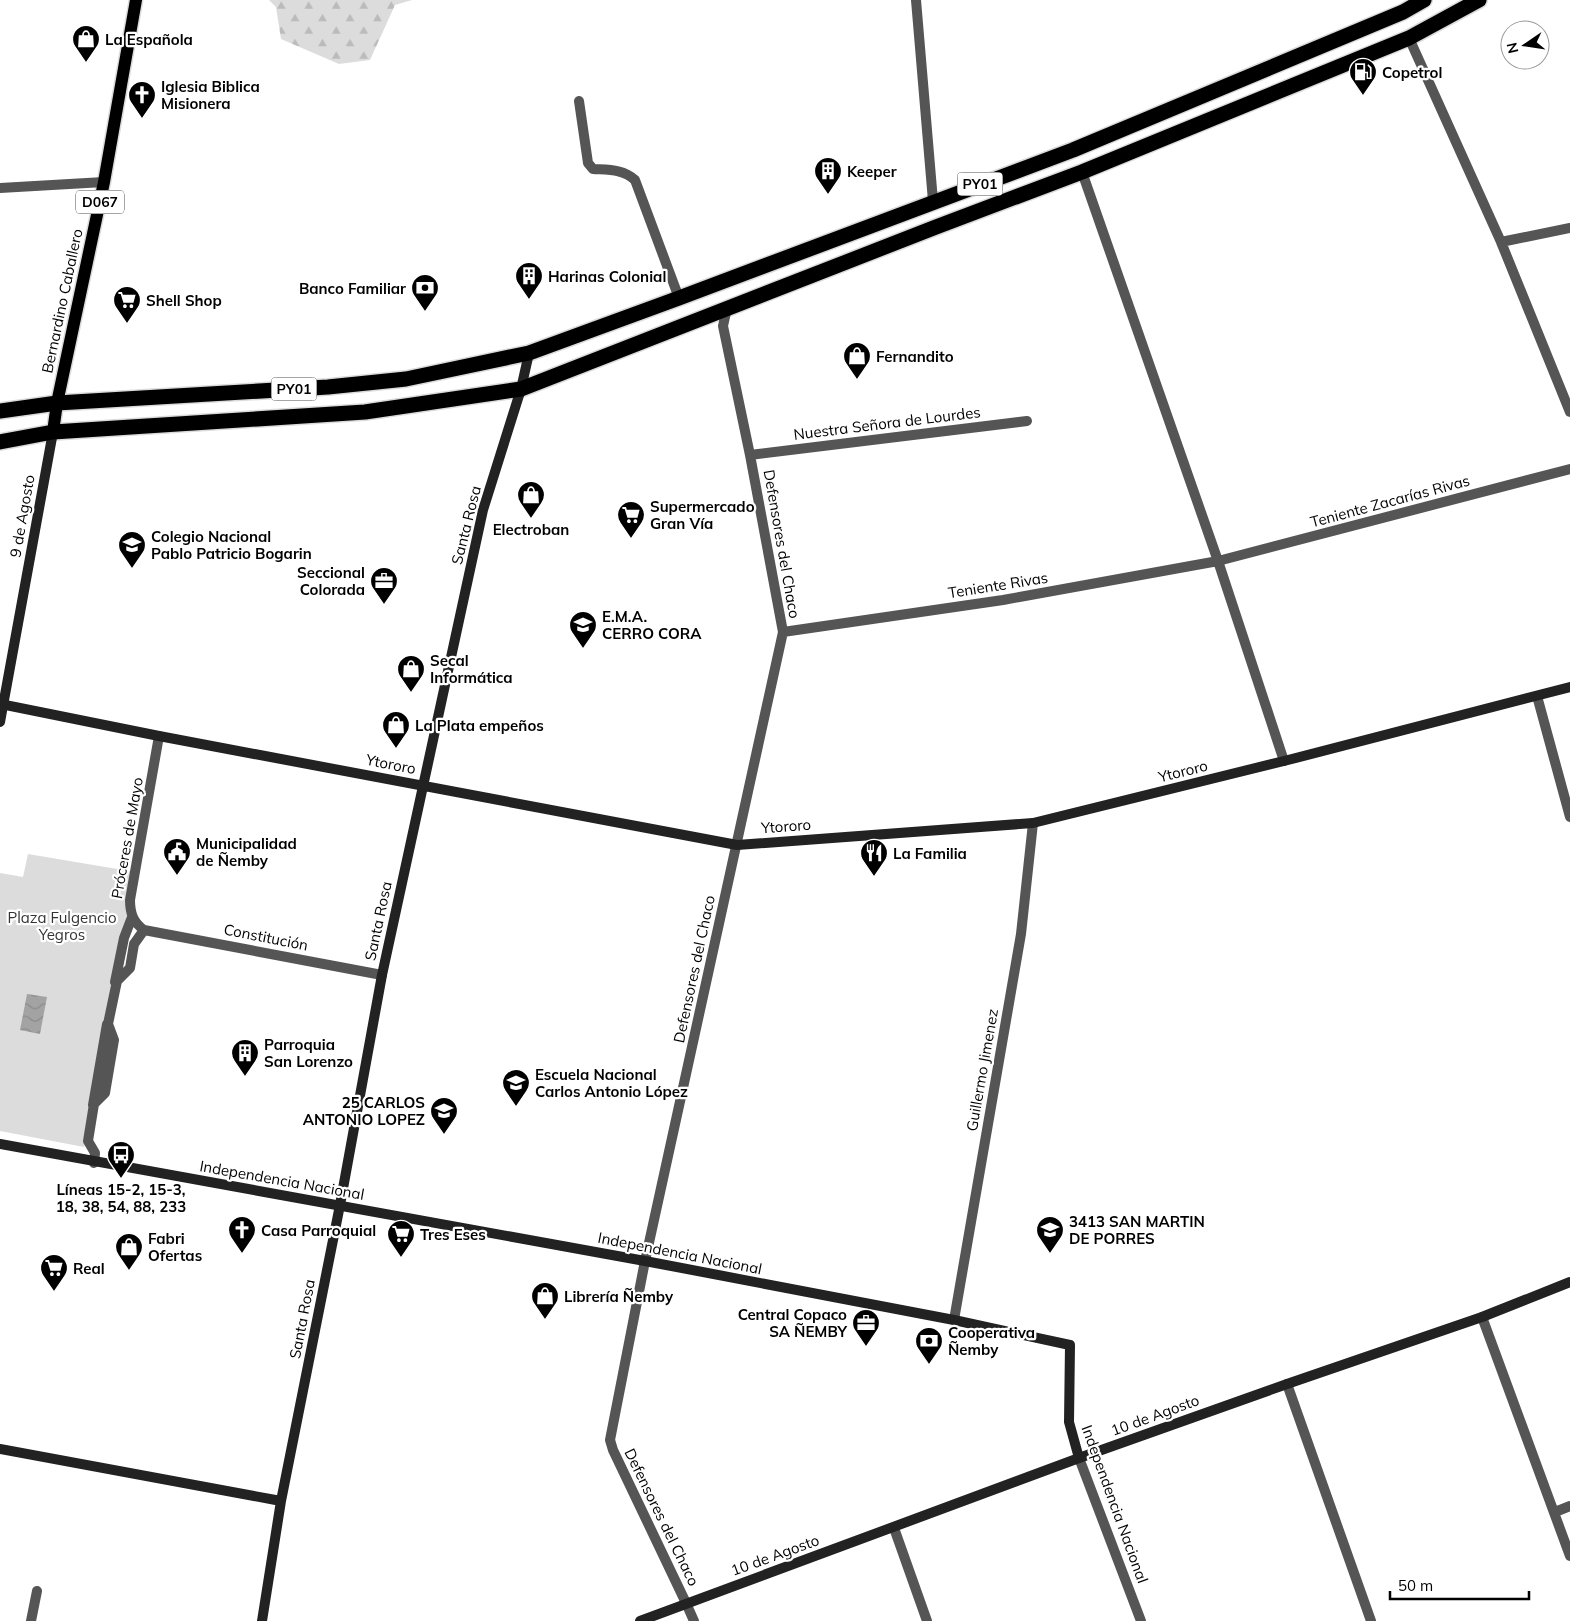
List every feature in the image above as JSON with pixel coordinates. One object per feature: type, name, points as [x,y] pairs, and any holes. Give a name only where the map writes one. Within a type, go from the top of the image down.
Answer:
[{"type":"highway","name":"PY01","points":[[0,411],[57,403],[328,387],[406,379],[529,353],[1073,150],[1403,12],[1424,0]]},
{"type":"highway","name":"PY01","points":[[0,442],[53,432],[365,412],[521,389],[1082,172],[1409,38],[1479,0]]},
{"type":"main road","name":"Bernardino Caballero","points":[[53,432],[57,403],[104,182],[136,0]]},
{"type":"street","points":[[916,0],[934,201]]},
{"type":"street","points":[[1409,38],[1501,242],[1570,412]]},
{"type":"street","points":[[579,101],[588,163],[593,169],[617,170],[628,174],[635,180],[679,298]]},
{"type":"street","points":[[1082,172],[1218,561],[1284,761]]},
{"type":"street","points":[[0,188],[104,182]]},
{"type":"street","points":[[1501,242],[1570,228]]},
{"type":"street","name":"Defensores del Chaco","points":[[694,1621],[610,1440],[645,1262],[783,632],[750,455],[723,326],[727,308]]},
{"type":"street","name":"Santa Rosa","points":[[262,1621],[281,1501],[340,1206],[382,975],[483,510],[521,389],[529,353]]},
{"type":"street","name":"Nuestra Señora de Lourdes","points":[[750,455],[1027,421]]},
{"type":"street","name":"9 de Agosto","points":[[0,722],[53,432]]},
{"type":"street","name":"Teniente Zacarías Rivas","points":[[1218,561],[1570,469]]},
{"type":"street","name":"Teniente Rivas","points":[[783,632],[1003,600],[1218,561]]},
{"type":"street","name":"Ytororo","points":[[2,705],[737,845],[1033,823],[1284,761],[1570,687]]},
{"type":"street","points":[[1537,696],[1570,817]]},
{"type":"street","name":"Próceres de Mayo","points":[[144,930],[137,925],[132,917],[130,900],[160,736]]},
{"type":"street","name":"Guillermo Jimenez","points":[[954,1320],[1021,934],[1033,823]]},
{"type":"street","points":[[89,1162],[105,1038],[124,938],[132,917]]},
{"type":"street","points":[[89,1162],[95,1153],[88,1141],[94,1104],[105,1092],[114,1040],[108,1024],[117,980],[130,968],[134,944],[144,930]]},
{"type":"street","name":"Constitución","points":[[144,930],[382,975]]},
{"type":"street","name":"Independencia Nacional","points":[[0,1144],[89,1162],[340,1206],[954,1320],[1070,1345],[1069,1422],[1079,1458],[1141,1621]]},
{"type":"street","name":"10 de Agosto","points":[[640,1621],[686,1602],[894,1528],[1079,1458],[1482,1317],[1570,1282]]},
{"type":"street","points":[[1482,1317],[1570,1556]]},
{"type":"street","points":[[1287,1384],[1371,1621]]},
{"type":"street","points":[[0,1449],[281,1501]]},
{"type":"street","points":[[1555,1512],[1570,1506]]},
{"type":"street","points":[[894,1528],[927,1621]]},
{"type":"street","points":[[31,1621],[37,1591]]},
{"type":"green space","points":[[269,0],[412,0],[395,5],[370,60],[339,64],[281,39],[276,7]]},
{"type":"green space","name":"Plaza Fulgencio Yegros","points":[[28,854],[135,872],[84,1147],[0,1131],[0,873],[23,877]]},
{"type":"water","points":[[27,994],[47,997],[40,1034],[20,1030]]},
{"type":"place","name":"La Española","points":[[86,63]]},
{"type":"place","name":"Copetrol","points":[[1363,96]]},
{"type":"place","name":"Iglesia Biblica Misionera","points":[[142,119]]},
{"type":"place","name":"Keeper","points":[[828,195]]},
{"type":"place","name":"Harinas Colonial","points":[[529,300]]},
{"type":"place","name":"Banco Familiar","points":[[425,312]]},
{"type":"place","name":"Shell Shop","points":[[127,324]]},
{"type":"place","name":"Fernandito","points":[[857,380]]},
{"type":"place","name":"Electroban","points":[[531,519]]},
{"type":"place","name":"Supermercado Gran Vía","points":[[631,539]]},
{"type":"place","name":"Colegio Nacional Pablo Patricio Bogarin","points":[[132,569]]},
{"type":"place","name":"Seccional Colorada","points":[[384,605]]},
{"type":"place","name":"E.M.A. CERRO CORA","points":[[583,649]]},
{"type":"place","name":"Secal Informática","points":[[411,693]]},
{"type":"place","name":"La Plata empeños","points":[[396,749]]},
{"type":"place","name":"Municipalidad de Ñemby","points":[[177,876]]},
{"type":"place","name":"La Familia","points":[[874,877]]},
{"type":"place","name":"Parroquia San Lorenzo","points":[[245,1077]]},
{"type":"place","name":"Escuela Nacional Carlos Antonio López","points":[[516,1107]]},
{"type":"place","name":"25 CARLOS ANTONIO LOPEZ","points":[[444,1135]]},
{"type":"place","name":"Líneas 15-2, 15-3, 18, 38, 54, 88, 233","points":[[121,1179]]},
{"type":"place","name":"Casa Parroquial","points":[[242,1254]]},
{"type":"place","name":"3413 SAN MARTIN DE PORRES","points":[[1050,1254]]},
{"type":"place","name":"Tres Eses","points":[[401,1258]]},
{"type":"place","name":"Fabri Ofertas","points":[[129,1271]]},
{"type":"place","name":"Real","points":[[54,1292]]},
{"type":"place","name":"Librería Ñemby","points":[[545,1320]]},
{"type":"place","name":"Central Copaco SA ÑEMBY","points":[[866,1347]]},
{"type":"place","name":"Cooperativa Ñemby","points":[[929,1365]]}]
